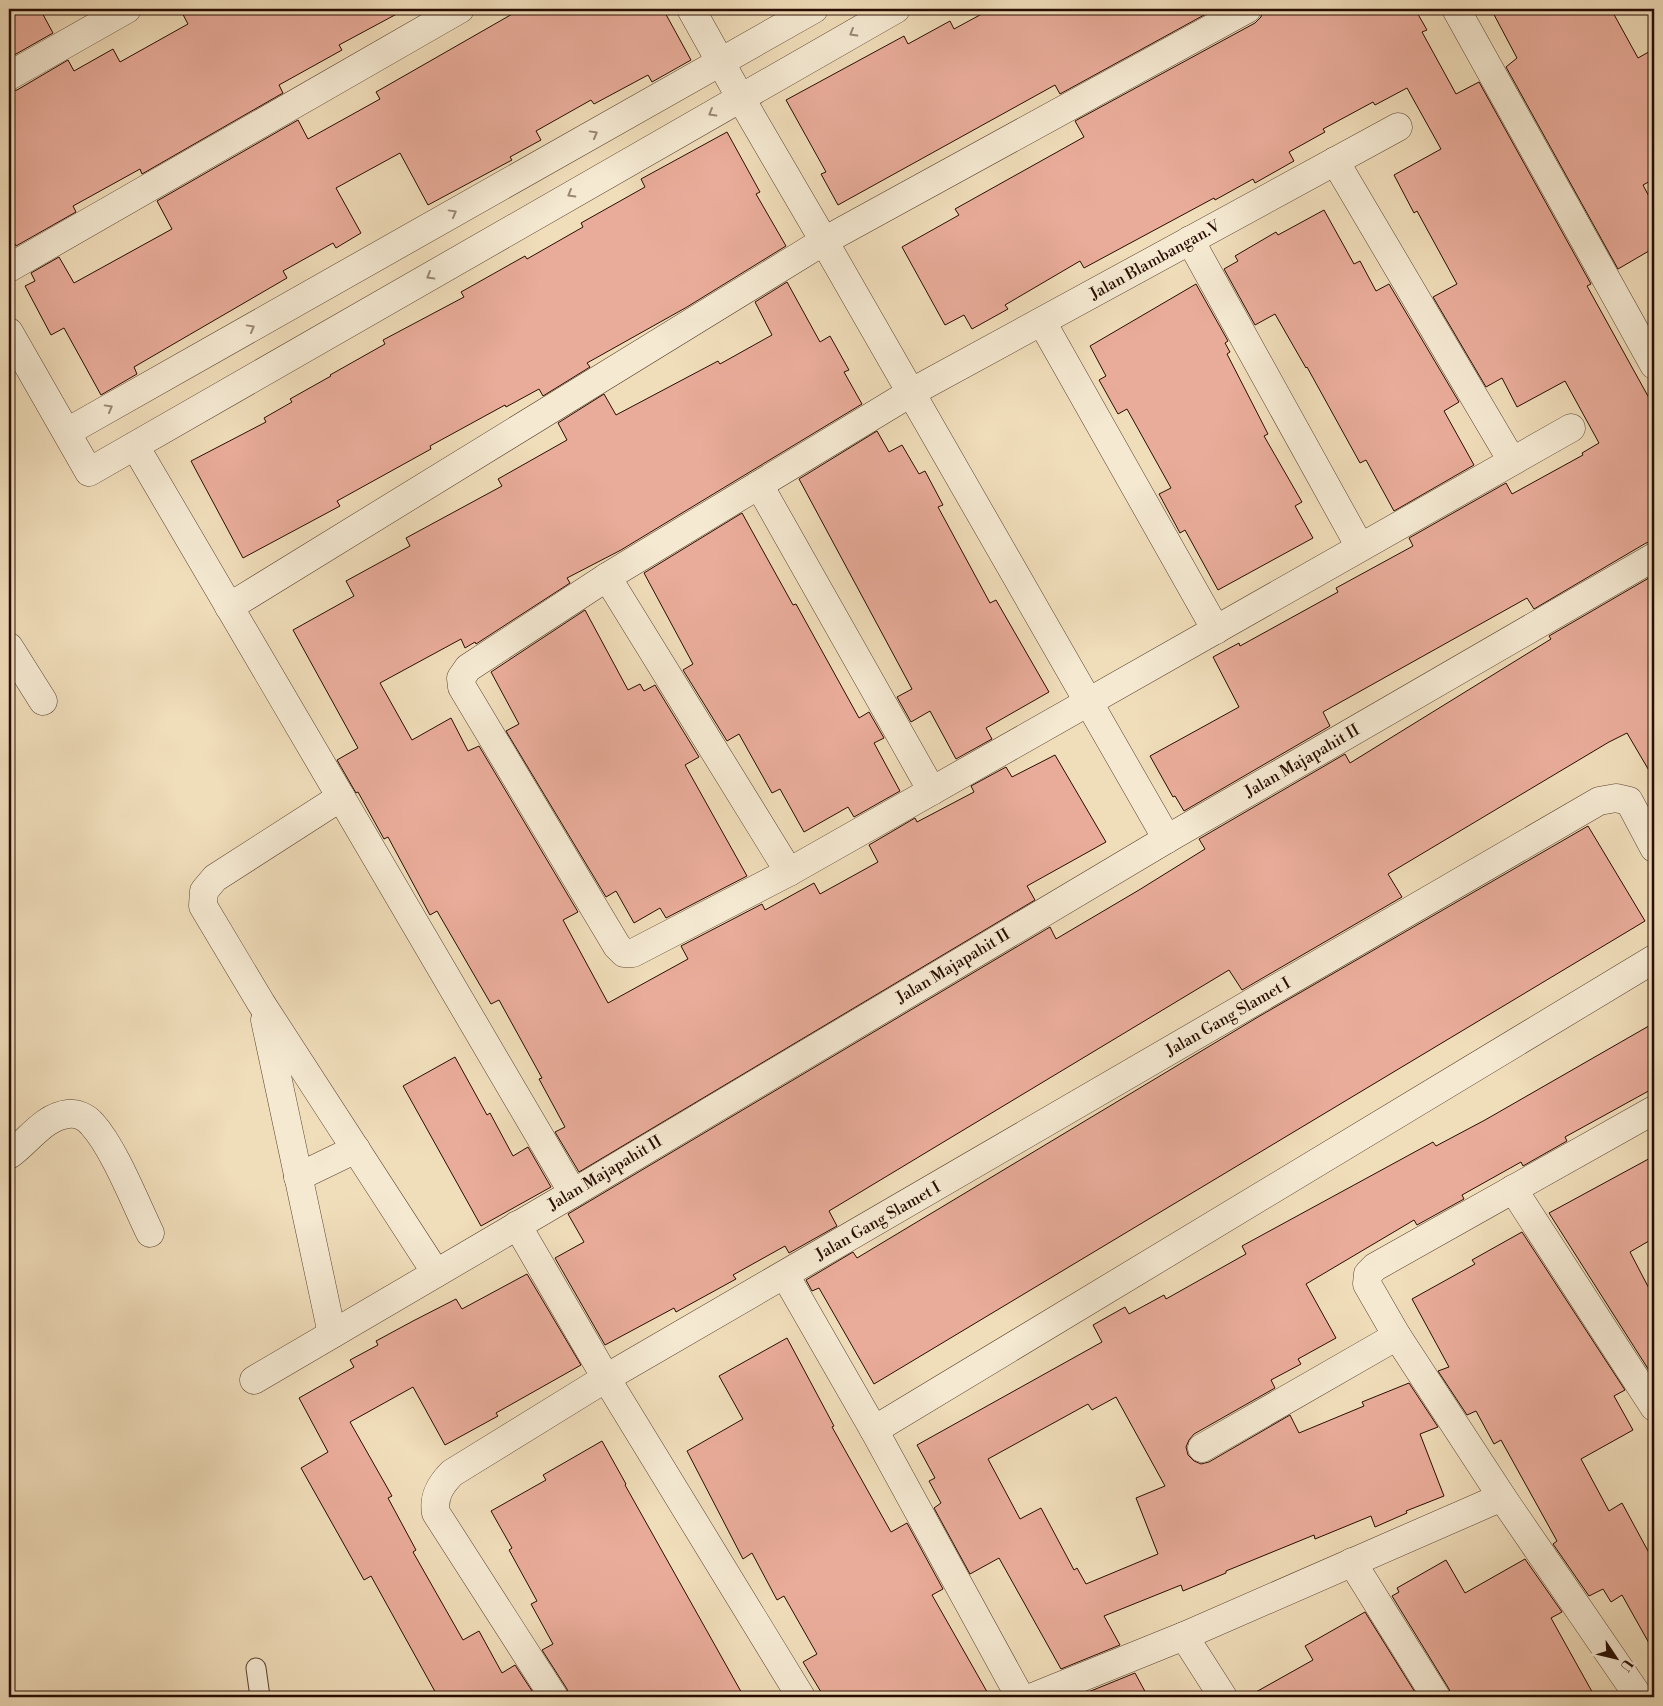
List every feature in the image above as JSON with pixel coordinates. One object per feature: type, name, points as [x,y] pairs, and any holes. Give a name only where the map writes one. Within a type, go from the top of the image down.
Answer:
[{"type":"street","points":[[9,76],[127,9]]},
{"type":"street","points":[[9,268],[460,9]]},
{"type":"street","points":[[691,9],[720,63],[912,392],[1167,839]]},
{"type":"street","points":[[67,432],[814,9]]},
{"type":"street","points":[[9,332],[90,472],[896,9]]},
{"type":"street","points":[[229,607],[824,241],[1247,9]]},
{"type":"street","points":[[1456,9],[1654,365]]},
{"type":"street","name":"Jalan Blambangan.V","points":[[789,872],[633,953],[624,954],[616,946],[461,682],[468,668],[607,578],[912,392],[1398,127]]},
{"type":"street","points":[[1336,161],[1512,461]]},
{"type":"street","points":[[1190,240],[1360,547]]},
{"type":"street","points":[[1042,322],[1216,630]]},
{"type":"street","points":[[607,578],[789,872],[1571,428]]},
{"type":"street","points":[[135,446],[572,1193]]},
{"type":"street","points":[[759,485],[932,791]]},
{"type":"street","name":"Jalan Majapahit II","points":[[254,1380],[1167,839],[1654,557]]},
{"type":"street","points":[[9,647],[43,701]]},
{"type":"street","points":[[341,797],[215,878],[204,891],[203,906],[261,1003],[436,1273]]},
{"type":"street","name":"Jalan Gang Slamet I","points":[[554,1697],[436,1513],[434,1503],[438,1491],[452,1473],[606,1378],[1599,801],[1616,798],[1629,801],[1654,848]]},
{"type":"street","points":[[874,1430],[1654,959]]},
{"type":"street","points":[[261,1003],[332,1334]]},
{"type":"street","points":[[1639,1697],[1502,1497],[1396,1336],[1367,1284],[1368,1274],[1375,1267],[1654,1110]]},
{"type":"street","points":[[9,1155],[44,1124],[68,1114],[84,1117],[102,1137],[150,1233]]},
{"type":"street","points":[[298,1177],[356,1149]]},
{"type":"street","points":[[1513,1188],[1654,1407]]},
{"type":"street","points":[[517,1225],[606,1378],[801,1697]]},
{"type":"street","points":[[785,1275],[874,1430],[1020,1697]]},
{"type":"street","points":[[1202,1448],[1396,1336]]},
{"type":"street","points":[[1033,1697],[1184,1636],[1502,1497]]},
{"type":"street","points":[[1352,1562],[1436,1697]]},
{"type":"street","points":[[1184,1636],[1223,1697]]},
{"type":"lane","points":[[256,1668],[260,1697]]},
{"type":"building","points":[[9,9],[40,9],[53,33],[9,58]]},
{"type":"building","points":[[180,9],[406,9],[339,45],[342,50],[279,85],[283,93],[142,174],[140,169],[73,206],[76,212],[16,246],[9,233],[9,92],[17,90],[68,60],[74,71],[113,49],[120,62],[188,24]]},
{"type":"building","points":[[521,9],[663,9],[691,60],[652,82],[648,75],[594,104],[591,100],[536,131],[541,140],[510,157],[512,160],[428,205],[400,153],[336,188],[361,233],[336,248],[333,243],[283,271],[287,278],[134,367],[137,374],[101,395],[64,328],[51,335],[25,286],[35,281],[31,273],[59,257],[74,283],[172,229],[157,201],[298,120],[308,139],[380,99],[376,92]]},
{"type":"building","points":[[991,9],[1215,9],[1060,94],[1055,85],[838,205],[821,174],[826,172],[786,100],[904,36],[908,44],[950,21],[954,29]]},
{"type":"building","points":[[1263,9],[1415,9],[1427,30],[1422,32],[1456,94],[1479,82],[1591,284],[1587,286],[1654,407],[1654,541],[1646,543],[1534,609],[1527,598],[1323,712],[1330,726],[1184,811],[1175,796],[1173,797],[1150,756],[1239,707],[1213,657],[1239,643],[1240,646],[1338,592],[1336,588],[1413,546],[1409,538],[1506,483],[1512,494],[1583,455],[1582,453],[1599,443],[1565,381],[1517,407],[1502,378],[1486,387],[1433,297],[1457,284],[1417,211],[1414,213],[1394,175],[1441,149],[1407,88],[1375,105],[1373,102],[1323,129],[1325,132],[1289,152],[1294,161],[1255,183],[1253,179],[1215,200],[1214,198],[1084,268],[1080,261],[1005,305],[1008,309],[972,329],[964,315],[945,325],[902,247],[959,215],[955,209],[1084,137],[1075,121],[1255,23],[1261,17]]},
{"type":"building","points":[[1491,9],[1611,9],[1638,58],[1654,49],[1654,179],[1643,185],[1654,206],[1654,248],[1618,269],[1506,67],[1517,58]]},
{"type":"building","points":[[727,132],[760,192],[756,194],[786,246],[687,307],[587,363],[590,367],[543,396],[539,389],[506,407],[505,405],[430,446],[431,449],[337,501],[340,506],[243,558],[191,461],[266,422],[264,418],[292,402],[290,399],[385,344],[383,340],[464,297],[461,292],[525,256],[527,259],[583,227],[581,223],[645,187],[641,179]]},
{"type":"building","points":[[1324,210],[1354,264],[1360,261],[1376,291],[1389,284],[1459,402],[1444,411],[1474,465],[1394,511],[1366,460],[1360,463],[1307,367],[1275,314],[1255,325],[1224,269],[1238,261],[1235,256],[1276,232],[1278,235]]},
{"type":"building","points":[[787,282],[820,342],[830,336],[849,370],[844,372],[862,404],[621,550],[567,578],[570,583],[476,644],[475,642],[465,648],[461,639],[380,683],[412,740],[451,718],[468,751],[479,746],[578,912],[563,920],[608,1003],[688,959],[681,946],[762,904],[765,910],[814,883],[820,894],[878,862],[869,845],[915,818],[917,822],[974,792],[971,786],[1006,767],[1012,777],[1055,755],[1106,842],[1027,886],[1035,900],[579,1172],[555,1132],[565,1127],[539,1079],[542,1078],[499,1000],[491,1004],[437,911],[430,915],[388,837],[384,839],[358,792],[356,793],[337,760],[358,748],[293,630],[354,596],[346,581],[410,546],[406,538],[502,486],[498,479],[567,440],[558,423],[604,394],[616,415],[718,361],[720,364],[772,335],[755,302]]},
{"type":"building","points":[[1196,284],[1228,341],[1225,343],[1230,352],[1227,354],[1268,434],[1264,436],[1302,502],[1295,506],[1313,538],[1218,590],[1185,530],[1180,533],[1159,494],[1171,488],[1127,409],[1118,414],[1099,380],[1106,376],[1090,346]]},
{"type":"building","points":[[877,431],[889,452],[902,445],[919,474],[925,471],[943,505],[938,507],[990,603],[996,600],[1049,692],[986,728],[992,739],[956,759],[930,711],[911,722],[897,697],[912,689],[799,479]]},
{"type":"building","points":[[742,513],[793,605],[796,604],[859,718],[869,712],[884,738],[874,743],[900,791],[854,817],[848,807],[804,832],[780,789],[772,793],[739,734],[727,741],[683,670],[693,664],[644,573]]},
{"type":"building","points":[[1654,575],[1654,779],[1627,733],[1609,742],[1388,874],[1402,897],[1242,990],[1229,970],[829,1211],[837,1226],[789,1253],[785,1246],[733,1275],[736,1279],[676,1312],[674,1308],[605,1345],[555,1258],[584,1242],[568,1214],[1050,927],[1056,939],[1205,849],[1199,839],[1345,754],[1350,763],[1551,639],[1549,636]]},
{"type":"building","points":[[585,610],[628,690],[640,684],[644,691],[655,685],[699,757],[685,765],[747,876],[666,918],[660,908],[634,923],[616,891],[606,897],[506,731],[519,724],[491,672]]},
{"type":"building","points":[[1588,826],[1645,921],[874,1384],[819,1288],[812,1291],[806,1280],[853,1252],[857,1258],[1258,1017]]},
{"type":"building","points":[[1654,1023],[1654,1088],[1565,1137],[1567,1141],[1523,1166],[1521,1162],[1462,1195],[1464,1199],[1417,1225],[1414,1220],[1306,1284],[1336,1338],[1298,1359],[1301,1364],[1271,1380],[1275,1388],[1194,1434],[1186,1447],[1188,1455],[1194,1461],[1201,1464],[1209,1462],[1290,1415],[1299,1433],[1364,1406],[1362,1402],[1409,1383],[1438,1427],[1420,1434],[1444,1496],[1406,1511],[1407,1513],[1375,1527],[1371,1516],[1315,1539],[1314,1535],[1183,1591],[1181,1585],[1104,1616],[1120,1645],[1061,1669],[999,1558],[970,1574],[934,1508],[941,1503],[929,1481],[935,1478],[917,1445],[1102,1342],[1093,1325],[1125,1307],[1129,1314],[1164,1295],[1166,1299],[1246,1254],[1242,1246],[1433,1142],[1436,1146]],"holes":[[[1116,1397],[1165,1486],[1136,1498],[1158,1554],[1086,1584],[1077,1568],[1074,1570],[1041,1508],[1020,1519],[988,1459],[1088,1404],[1092,1410]]]},
{"type":"building","points":[[455,1057],[487,1115],[490,1113],[513,1156],[528,1147],[551,1187],[481,1226],[403,1086]]},
{"type":"building","points":[[1654,1156],[1654,1238],[1630,1252],[1654,1298],[1654,1374],[1652,1375],[1549,1213]]},
{"type":"building","points":[[1522,1232],[1625,1390],[1614,1396],[1633,1430],[1581,1459],[1609,1511],[1622,1503],[1654,1562],[1654,1652],[1622,1595],[1611,1602],[1603,1589],[1589,1596],[1553,1544],[1557,1541],[1501,1440],[1494,1444],[1476,1411],[1467,1415],[1438,1371],[1449,1367],[1412,1299],[1475,1264],[1472,1260]]},
{"type":"building","points":[[527,1274],[581,1365],[496,1413],[498,1416],[445,1445],[413,1387],[350,1422],[392,1496],[388,1498],[416,1550],[413,1552],[463,1640],[479,1631],[502,1673],[515,1665],[536,1697],[438,1697],[371,1576],[364,1580],[301,1468],[328,1452],[299,1398],[354,1367],[350,1360],[378,1345],[376,1341],[456,1299],[462,1309]]},
{"type":"building","points":[[787,1338],[834,1426],[832,1427],[891,1532],[907,1523],[943,1589],[932,1595],[990,1697],[824,1697],[803,1662],[817,1654],[784,1596],[777,1600],[752,1553],[743,1559],[687,1451],[743,1419],[719,1376]]},
{"type":"building","points":[[602,1441],[744,1697],[569,1697],[567,1689],[542,1650],[553,1644],[531,1604],[537,1601],[509,1550],[512,1548],[491,1511],[546,1480],[543,1475]]},
{"type":"building","points":[[1525,1559],[1562,1612],[1551,1618],[1595,1697],[1452,1697],[1449,1689],[1392,1596],[1399,1592],[1397,1588],[1446,1560],[1465,1593]]},
{"type":"building","points":[[1365,1612],[1418,1697],[1247,1697],[1313,1660],[1305,1646]]},
{"type":"building","points":[[1135,1673],[1148,1697],[1076,1697]]}]
